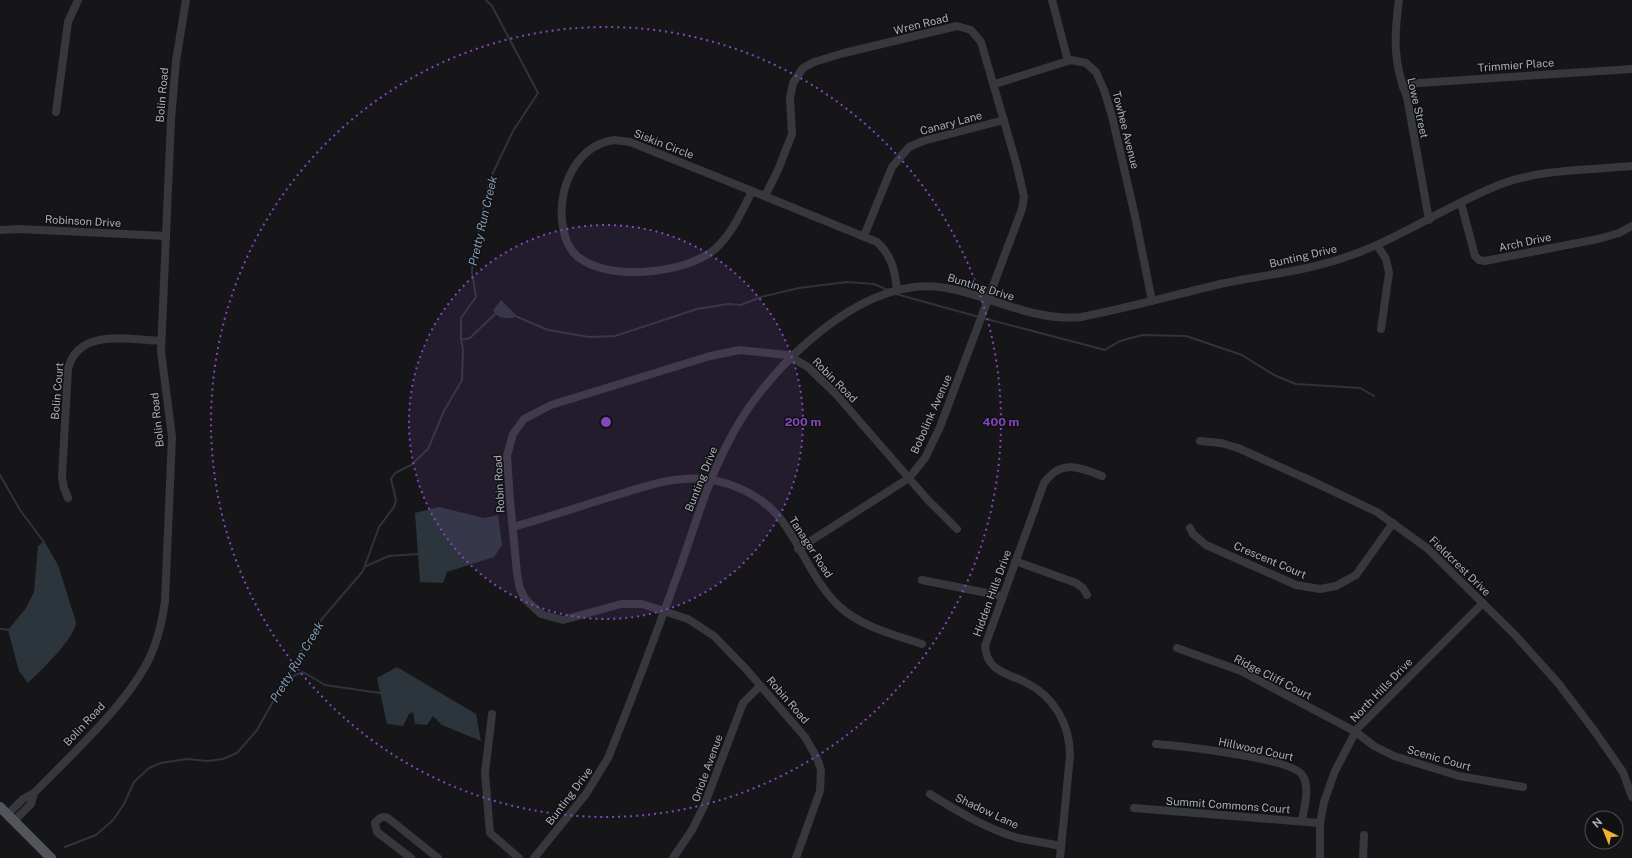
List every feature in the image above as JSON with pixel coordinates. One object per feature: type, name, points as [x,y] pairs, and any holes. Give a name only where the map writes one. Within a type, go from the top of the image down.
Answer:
[{"type":"main road","points":[[0,807],[51,858]]},
{"type":"street","points":[[56,112],[68,22],[78,0]]},
{"type":"street","name":"Bolin Road","points":[[10,818],[31,804],[34,793],[128,692],[148,662],[158,637],[165,601],[172,437],[163,373],[161,341],[172,106],[176,61],[186,0]]},
{"type":"street","points":[[1052,0],[1068,61]]},
{"type":"street","name":"Lowe Street","points":[[1399,0],[1394,46],[1403,87],[1407,97],[1429,220]]},
{"type":"street","name":"Wren Road","points":[[765,196],[778,170],[792,134],[790,98],[793,83],[799,72],[814,62],[961,26],[971,30],[979,38],[994,84],[1017,166],[1024,203],[988,300]]},
{"type":"street","name":"Towhee Avenue","points":[[994,84],[1068,61],[1077,60],[1091,66],[1096,72],[1104,90],[1129,186],[1152,301]]},
{"type":"street","name":"Trimmier Place","points":[[1403,87],[1418,83],[1632,69]]},
{"type":"street","name":"Canary Lane","points":[[864,236],[892,166],[909,147],[923,141],[1004,120]]},
{"type":"street","name":"Siskin Circle","points":[[752,191],[736,221],[720,244],[701,258],[673,269],[652,272],[601,268],[578,257],[564,238],[562,207],[564,190],[570,173],[584,154],[596,145],[608,141],[620,140],[630,142],[765,196],[864,236],[877,242],[887,252],[893,264],[897,290]]},
{"type":"street","name":"Bunting Drive","points":[[534,858],[574,811],[602,769],[630,702],[717,464],[738,423],[762,391],[792,357],[847,312],[876,297],[897,290],[921,286],[940,287],[1015,309],[1061,318],[1088,316],[1202,288],[1329,262],[1377,245],[1504,183],[1534,175],[1632,166]]},
{"type":"street","name":"Arch Drive","points":[[1461,203],[1476,256],[1479,260],[1485,261],[1598,239],[1619,233],[1632,226]]},
{"type":"street","name":"Robinson Drive","points":[[0,230],[19,229],[166,236]]},
{"type":"street","points":[[1377,245],[1386,260],[1389,273],[1381,329]]},
{"type":"street","name":"Bobolink Avenue","points":[[798,549],[909,478],[930,449],[988,300]]},
{"type":"street","name":"Bolin Court","points":[[68,498],[62,477],[68,368],[72,358],[82,346],[99,340],[161,341]]},
{"type":"street","name":"Robin Road","points":[[796,858],[816,804],[821,784],[821,770],[817,758],[810,743],[760,686],[710,633],[688,620],[663,610],[642,604],[627,603],[570,619],[557,619],[541,614],[531,605],[520,589],[515,557],[507,464],[508,448],[516,428],[530,415],[551,405],[720,353],[753,351],[792,357],[815,373],[835,393],[909,478],[957,529]]},
{"type":"street","name":"Fieldcrest Drive","points":[[1200,441],[1228,445],[1249,453],[1377,512],[1427,548],[1483,603],[1553,678],[1593,729],[1622,772],[1632,797]]},
{"type":"street","name":"Hidden Hills Drive","points":[[1060,858],[1070,756],[1069,740],[1062,717],[1052,702],[1042,693],[1025,682],[1000,672],[989,661],[985,651],[986,639],[1042,488],[1051,475],[1059,469],[1072,467],[1102,476]]},
{"type":"street","name":"Tanager Road","points":[[513,527],[665,481],[686,478],[711,481],[739,488],[762,501],[783,523],[798,549],[829,595],[842,608],[863,621],[922,644]]},
{"type":"street","name":"Crescent Court","points":[[1190,528],[1193,534],[1206,545],[1296,585],[1320,589],[1343,584],[1360,571],[1393,523]]},
{"type":"street","points":[[1015,561],[1076,583],[1083,588],[1087,595]]},
{"type":"street","points":[[922,580],[1002,596]]},
{"type":"street","name":"North Hills Drive","points":[[1320,858],[1320,823],[1329,786],[1356,732],[1391,694],[1483,603]]},
{"type":"street","name":"Ridge Cliff Court","points":[[1177,648],[1241,671],[1356,732]]},
{"type":"street","name":"Oriole Avenue","points":[[673,858],[692,830],[704,806],[743,703],[760,686]]},
{"type":"street","points":[[492,714],[485,773],[490,833],[519,858]]},
{"type":"street","name":"Scenic Court","points":[[1356,732],[1383,751],[1408,761],[1459,776],[1524,787]]},
{"type":"street","name":"Hillwood Court","points":[[1156,744],[1221,752],[1264,760],[1298,770],[1304,777],[1306,786],[1302,821]]},
{"type":"street","name":"Shadow Lane","points":[[930,794],[948,806],[997,830],[1018,838],[1061,846]]},
{"type":"street","name":"Summit Commons Court","points":[[1134,808],[1320,823]]},
{"type":"street","points":[[411,858],[378,832],[375,824],[378,819],[383,817],[388,818],[438,858]]},
{"type":"street","points":[[1363,858],[1364,835]]},
{"type":"shaded area","points":[[501,300],[516,315],[513,318],[497,315],[493,310]]},
{"type":"shaded area","points":[[439,507],[484,518],[498,515],[502,545],[494,557],[447,572],[443,583],[420,582],[415,513]]},
{"type":"shaded area","points":[[44,541],[58,565],[76,622],[70,637],[64,645],[28,683],[19,671],[8,630],[26,608],[34,592],[38,546]]},
{"type":"shaded area","points":[[397,667],[476,714],[481,741],[442,725],[433,716],[427,725],[415,724],[413,712],[409,714],[403,726],[387,724],[377,678]]},
{"type":"waterway","name":"Pretty Run Creek","points":[[65,847],[96,835],[113,820],[124,804],[134,782],[149,768],[161,763],[187,759],[208,761],[223,759],[237,753],[257,730],[315,627],[363,571],[379,527],[394,507],[396,500],[391,479],[395,473],[411,465],[428,449],[444,411],[462,380],[463,349],[461,340],[461,318],[476,297],[472,272],[473,256],[490,179],[513,131],[538,93],[492,6],[486,0]]},
{"type":"waterway","points":[[513,315],[548,330],[589,337],[615,336],[697,309],[728,304],[741,305],[761,297],[799,288],[847,282],[874,284],[888,290]]},
{"type":"waterway","points":[[896,294],[979,317]]},
{"type":"waterway","points":[[461,340],[470,338],[495,314],[497,314]]},
{"type":"waterway","points":[[983,318],[1105,350],[1120,341],[1142,335],[1186,336],[1242,355],[1274,375],[1296,384],[1360,388],[1374,396]]},
{"type":"waterway","points":[[0,475],[20,510],[44,542]]},
{"type":"waterway","points":[[366,566],[389,556],[418,554]]},
{"type":"waterway","points":[[0,629],[11,630]]},
{"type":"waterway","points":[[284,680],[303,672],[325,685],[380,693]]}]
